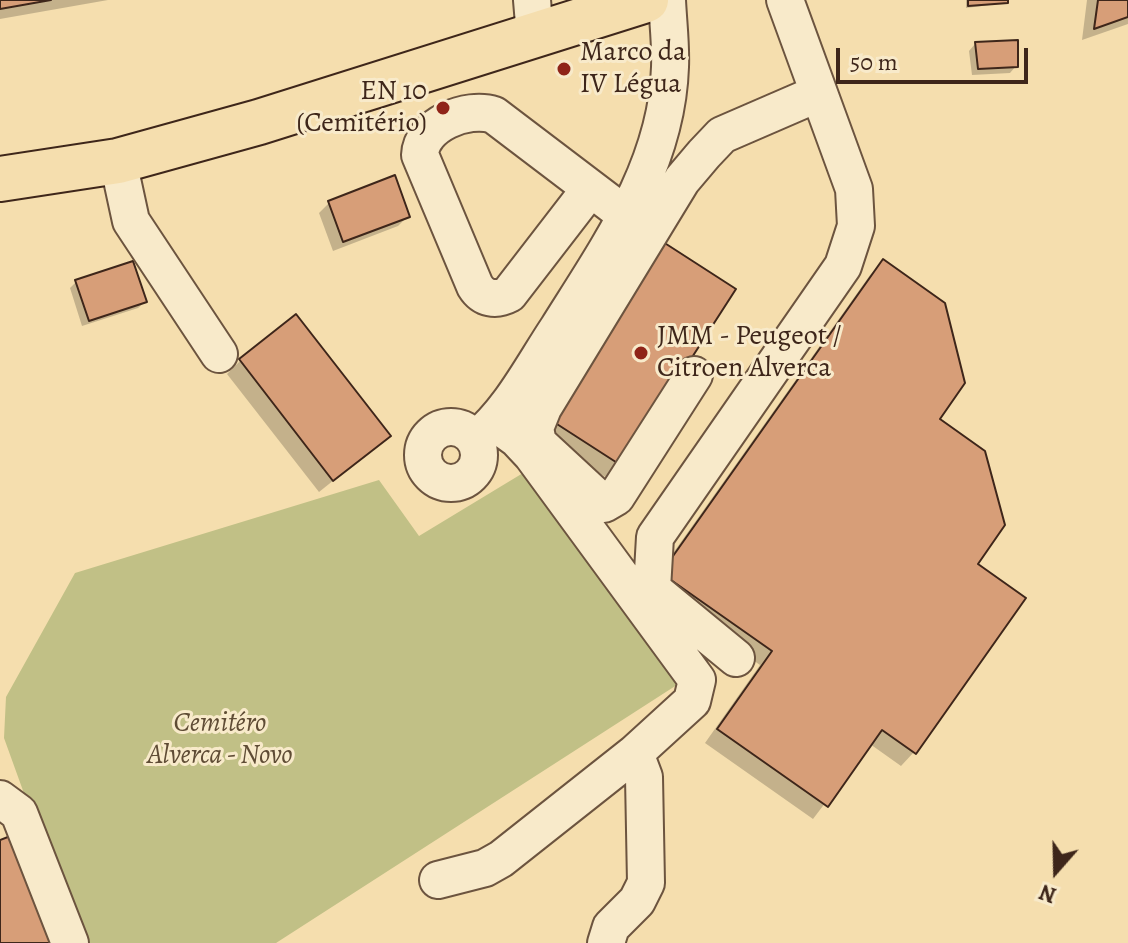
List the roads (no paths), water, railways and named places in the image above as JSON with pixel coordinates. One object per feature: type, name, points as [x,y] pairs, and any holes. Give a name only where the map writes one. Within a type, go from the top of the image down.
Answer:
[{"type":"main road","points":[[0,179],[118,161],[259,122],[533,18],[648,0]]},
{"type":"street","points":[[438,880],[485,868],[501,859],[635,753],[692,701],[697,680],[532,455],[485,432],[627,216],[651,161],[670,67],[648,0]]},
{"type":"street","points":[[736,658],[652,589],[650,566],[655,537],[843,266],[856,226],[854,189],[785,0]]},
{"type":"street","points":[[694,375],[616,497],[604,504],[538,443],[535,428],[543,408],[682,180],[722,135],[819,93]]},
{"type":"street","points":[[590,189],[509,294],[492,298],[479,293],[475,286],[420,155],[420,148],[432,127],[475,113],[487,113],[627,216]]},
{"type":"street","points":[[118,161],[131,221],[219,354]]},
{"type":"street","points":[[606,943],[611,927],[637,901],[646,883],[644,777],[635,753]]},
{"type":"street","points":[[0,799],[19,813],[70,943]]},
{"type":"place","name":"Marco da IV Légua","points":[[564,69]]},
{"type":"place","name":"EN 10 (Cemitério)","points":[[443,108]]},
{"type":"place","name":"JMM - Peugeot / Citroen Alverca","points":[[641,353]]},
{"type":"park label","name":"Cemitéro Alverca - Novo","points":[[220,740]]}]
